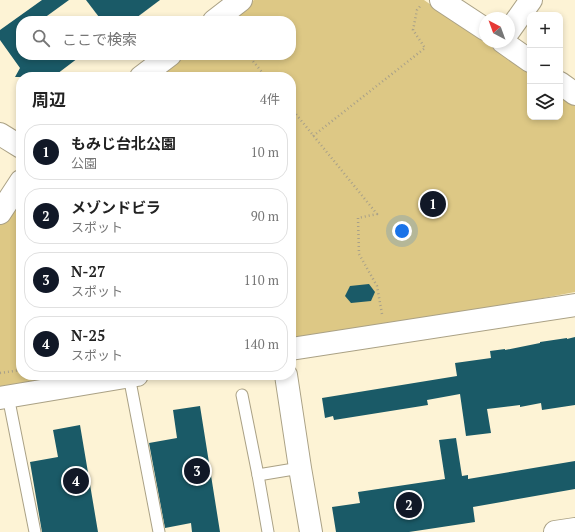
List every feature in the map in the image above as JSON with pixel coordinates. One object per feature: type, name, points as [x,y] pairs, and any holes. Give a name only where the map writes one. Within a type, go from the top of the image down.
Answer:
[{"type":"street","points":[[220,16],[241,0]]},
{"type":"street","points":[[441,0],[479,26]]},
{"type":"street","points":[[515,23],[531,0]]},
{"type":"street","points":[[512,48],[527,59]]},
{"type":"street","points":[[148,72],[163,60]]},
{"type":"street","points":[[561,84],[575,94]]},
{"type":"street","points":[[0,134],[16,144]]},
{"type":"street","points":[[0,213],[16,189]]},
{"type":"street","points":[[296,348],[575,305]]},
{"type":"street","points":[[4,397],[108,380]]},
{"type":"street","points":[[287,380],[311,532]]},
{"type":"street","points":[[555,532],[575,529]]},
{"type":"lane","points":[[134,380],[159,532]]},
{"type":"lane","points":[[242,395],[268,532]]},
{"type":"lane","points":[[4,397],[35,532]]},
{"type":"lane","points":[[258,475],[300,468]]},
{"type":"path","points":[[313,136],[425,48],[413,30],[417,10],[425,0]]},
{"type":"path","points":[[252,60],[262,72]]},
{"type":"path","points":[[296,114],[377,214],[358,218],[359,254],[377,286],[382,314]]},
{"type":"path","points":[[0,373],[16,371]]},
{"type":"shaded area","points":[[254,0],[424,0],[479,38],[479,48],[493,48],[527,72],[527,120],[563,120],[563,97],[575,106],[575,292],[385,328],[296,342],[296,72],[155,72],[170,60],[296,60],[296,16],[230,16]]},
{"type":"shaded area","points":[[16,194],[16,380],[51,380],[0,388],[0,218]]},
{"type":"building","points":[[42,0],[69,0],[47,16],[20,16]]},
{"type":"building","points":[[86,0],[160,0],[139,16],[98,16]]},
{"type":"building","points":[[16,19],[16,60],[75,60],[60,72],[18,72],[20,68],[0,40],[0,30]]},
{"type":"building","points":[[369,284],[375,292],[371,301],[351,303],[345,296],[350,286]]},
{"type":"building","points":[[575,337],[575,405],[542,410],[541,403],[520,407],[520,405],[487,409],[491,433],[466,436],[460,394],[427,400],[428,405],[334,420],[333,416],[325,418],[322,398],[457,376],[455,363],[491,358],[490,351],[505,350],[540,342]]},
{"type":"building","points":[[200,406],[220,532],[192,532],[191,523],[165,528],[149,443],[177,438],[173,410]]},
{"type":"building","points":[[80,425],[98,532],[42,532],[30,462],[58,457],[53,430]]},
{"type":"building","points":[[456,438],[462,476],[468,475],[468,479],[575,461],[575,489],[473,507],[475,522],[409,532],[336,532],[332,507],[360,503],[358,492],[445,479],[439,440]]},
{"type":"place","name":"もみじ台北公園","points":[[433,204]]},
{"type":"place","name":"N-27","points":[[197,471]]},
{"type":"place","name":"N-25","points":[[76,481]]},
{"type":"place","name":"メゾンドビラ","points":[[409,505]]}]
